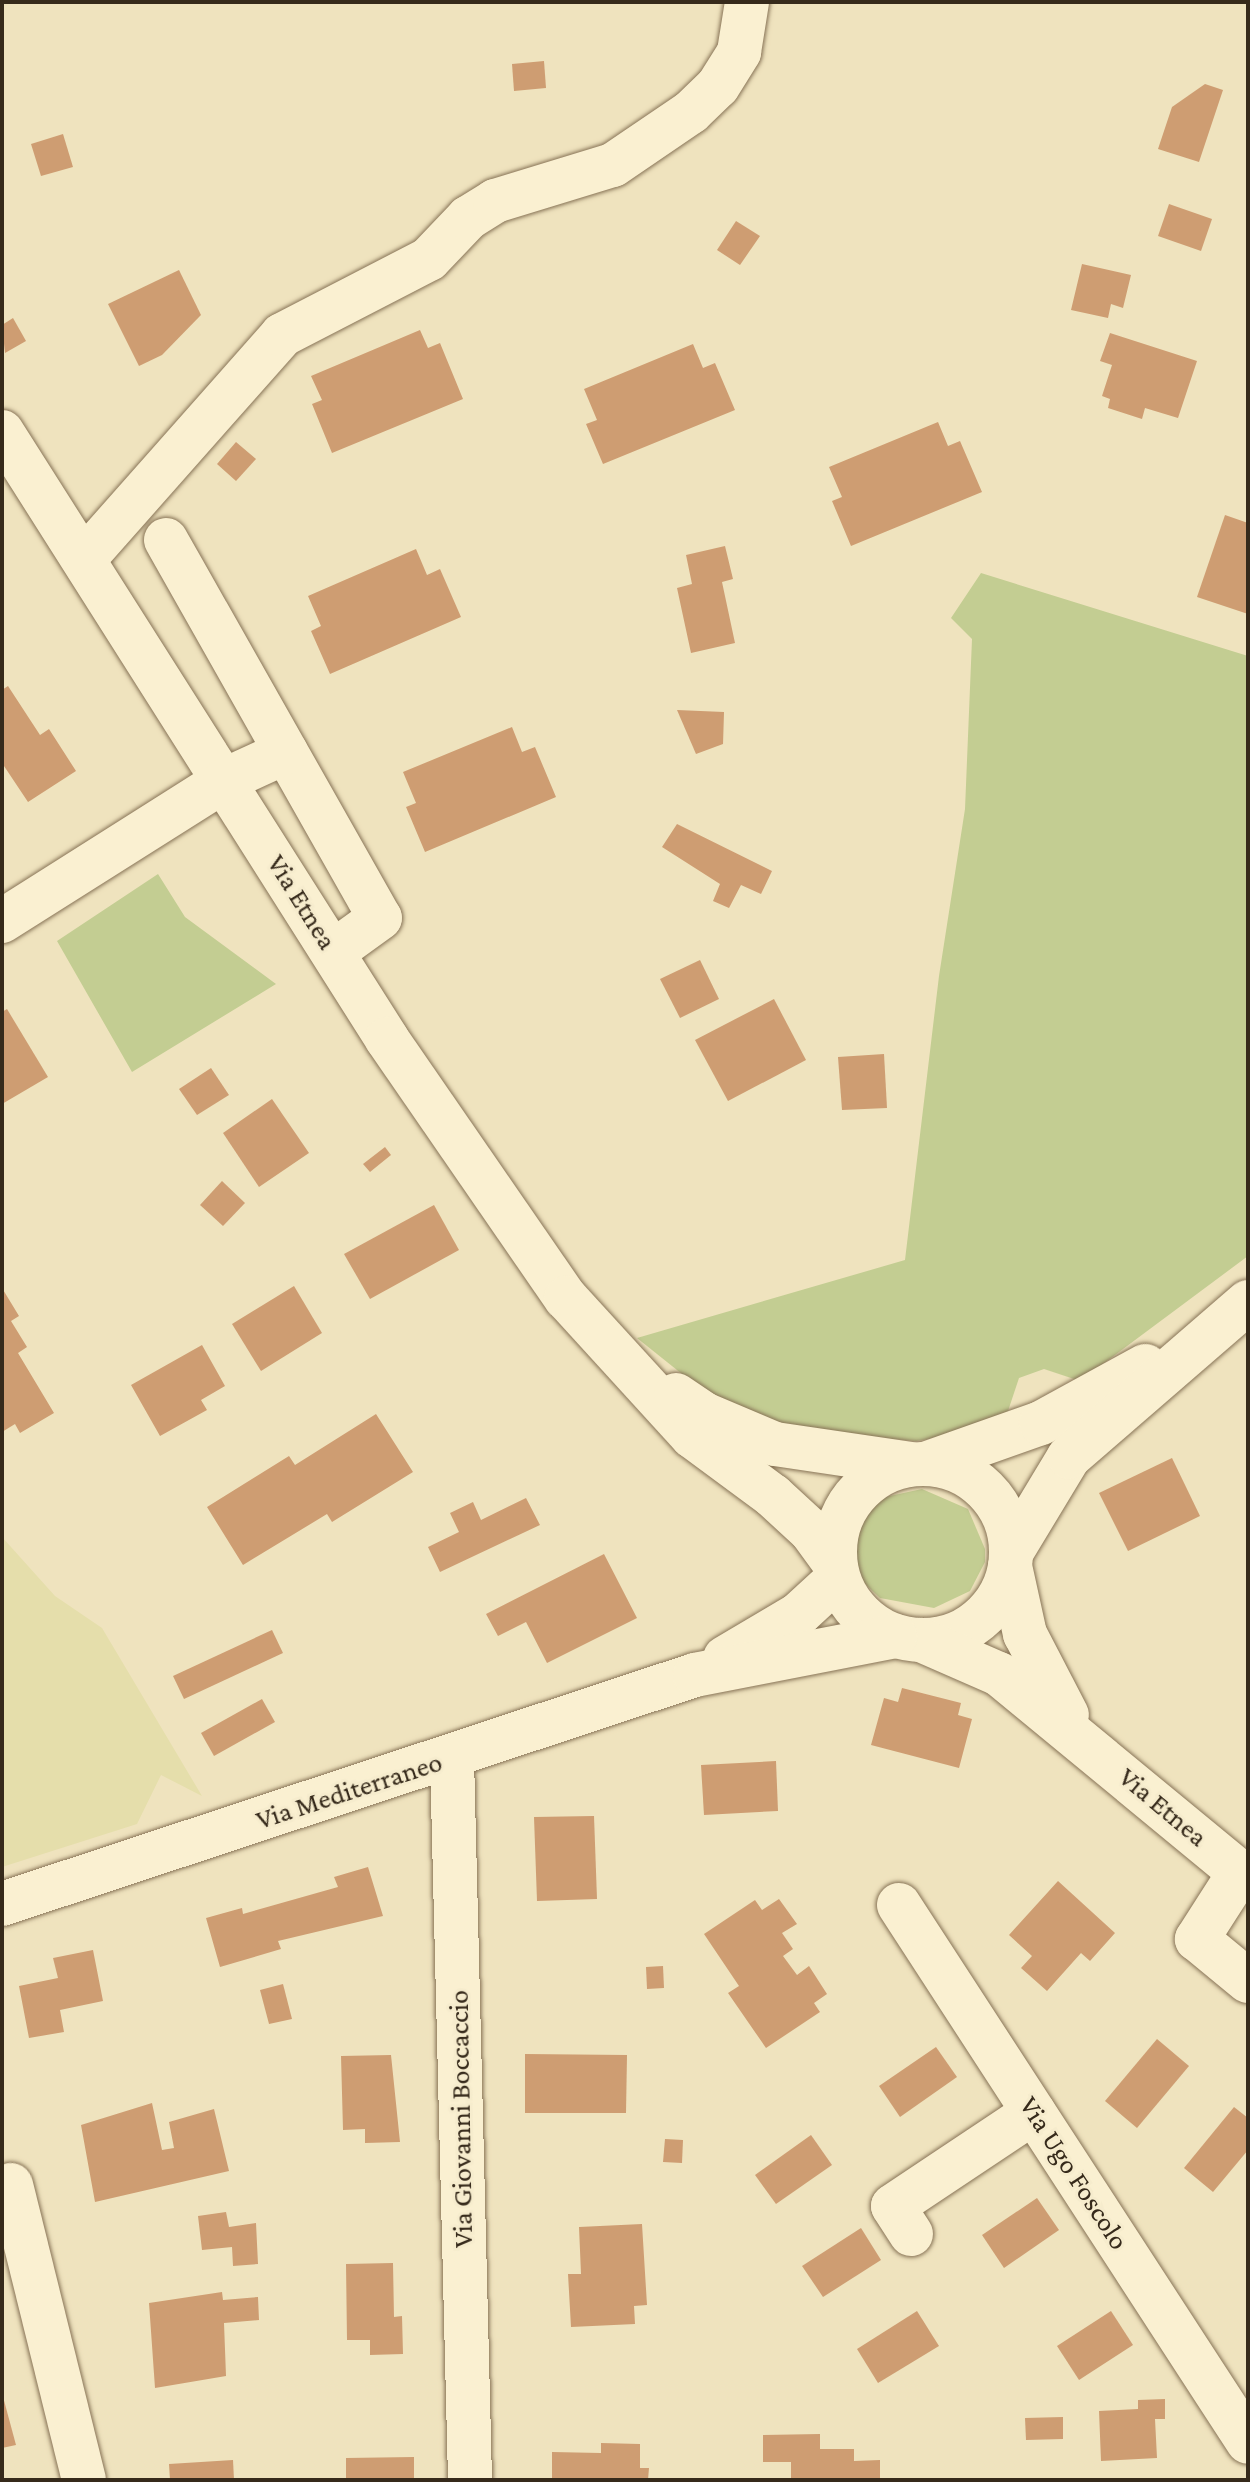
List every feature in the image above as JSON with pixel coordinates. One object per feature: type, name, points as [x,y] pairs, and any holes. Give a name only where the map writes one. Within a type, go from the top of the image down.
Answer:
[{"type":"street","points":[[84,559],[282,335],[429,259],[468,218],[495,201],[613,165],[691,112],[718,86],[739,52],[747,2]]},
{"type":"street","name":"Via Etnea","points":[[2,432],[333,952],[566,1298],[621,1357]]},
{"type":"street","points":[[166,540],[380,918],[333,952]]},
{"type":"street","points":[[2,921],[225,780],[286,752]]},
{"type":"street","points":[[695,1675],[908,1638],[949,1636],[974,1624],[994,1605],[1010,1560],[1069,1457],[1213,1328],[1248,1302]]},
{"type":"street","points":[[695,1675],[799,1614],[837,1571],[835,1537],[852,1499],[872,1479],[1041,1423],[1213,1328]]},
{"type":"street","points":[[621,1357],[704,1414],[775,1444],[951,1468],[986,1491],[1007,1526],[1010,1560],[1025,1634],[1039,1669],[1078,1734]]},
{"type":"street","points":[[621,1357],[692,1436],[811,1531],[860,1614],[908,1638]]},
{"type":"street","name":"Via Etnea","points":[[908,1638],[999,1674],[1078,1734],[1244,1876]]},
{"type":"street","name":"Via Mediterraneo","points":[[2,1904],[452,1758],[695,1675]]},
{"type":"street","name":"Via Giovanni Boccaccio","points":[[452,1758],[470,2480]]},
{"type":"street","points":[[1244,1876],[1197,1939],[1248,1981]]},
{"type":"street","name":"Via Ugo Foscolo","points":[[899,1905],[1248,2442]]},
{"type":"street","points":[[911,2234],[893,2206],[1034,2112]]},
{"type":"street","points":[[11,2185],[84,2480]]},
{"type":"shaded area","points":[[2,1537],[55,1596],[102,1628],[202,1796],[161,1775],[137,1824],[2,1867]]},
{"type":"green space","points":[[981,573],[1248,656],[1248,1256],[1080,1381],[1044,1369],[1019,1378],[1006,1417],[955,1435],[916,1441],[805,1432],[757,1416],[697,1386],[637,1338],[905,1260],[939,976],[965,809],[972,639],[951,618]]},
{"type":"green space","points":[[158,874],[185,917],[276,984],[132,1072],[57,941]]},
{"type":"green space","points":[[922,1489],[968,1509],[985,1549],[985,1562],[970,1591],[934,1608],[880,1598],[862,1581],[854,1555],[854,1534],[872,1505],[885,1497]]},
{"type":"building","points":[[544,61],[546,88],[514,91],[512,64]]},
{"type":"building","points":[[1205,84],[1223,90],[1199,162],[1158,149],[1172,107]]},
{"type":"building","points":[[63,134],[73,167],[41,176],[31,144]]},
{"type":"building","points":[[1169,204],[1212,219],[1201,251],[1158,236]]},
{"type":"building","points":[[736,221],[760,236],[740,265],[717,250]]},
{"type":"building","points":[[1082,264],[1131,275],[1123,308],[1111,304],[1108,318],[1071,310]]},
{"type":"building","points":[[179,270],[201,315],[162,355],[139,366],[108,304]]},
{"type":"building","points":[[13,318],[26,341],[5,353],[2,325]]},
{"type":"building","points":[[420,330],[428,348],[440,343],[463,399],[332,453],[312,404],[322,400],[311,376]]},
{"type":"building","points":[[1110,333],[1197,361],[1178,418],[1145,408],[1142,419],[1108,408],[1110,399],[1102,396],[1112,365],[1100,361]]},
{"type":"building","points":[[693,344],[703,368],[715,363],[735,410],[603,464],[586,424],[597,420],[584,389]]},
{"type":"building","points":[[938,422],[948,446],[960,441],[982,492],[851,546],[832,501],[842,497],[829,467]]},
{"type":"building","points":[[236,442],[256,459],[236,481],[217,464]]},
{"type":"building","points":[[1225,515],[1248,523],[1248,614],[1197,597]]},
{"type":"building","points":[[725,546],[733,579],[722,582],[735,643],[691,653],[677,588],[692,584],[686,555]]},
{"type":"building","points":[[416,549],[427,575],[440,569],[461,617],[330,674],[311,631],[321,626],[308,596]]},
{"type":"building","points":[[8,686],[40,735],[49,729],[76,771],[28,802],[2,763],[2,690]]},
{"type":"building","points":[[677,710],[724,712],[723,744],[696,754]]},
{"type":"building","points":[[512,727],[522,752],[535,747],[556,797],[425,852],[406,807],[416,803],[403,772]]},
{"type":"building","points":[[677,824],[772,871],[761,894],[741,885],[729,908],[713,901],[720,884],[662,847]]},
{"type":"building","points":[[700,960],[719,999],[680,1018],[660,979]]},
{"type":"building","points":[[774,999],[806,1060],[728,1101],[695,1040]]},
{"type":"building","points":[[7,1009],[48,1077],[2,1104],[2,1012]]},
{"type":"building","points":[[884,1054],[887,1108],[842,1110],[838,1057]]},
{"type":"building","points":[[211,1068],[229,1095],[197,1115],[179,1089]]},
{"type":"building","points":[[272,1099],[309,1153],[259,1187],[223,1133]]},
{"type":"building","points":[[385,1147],[391,1155],[370,1172],[363,1164]]},
{"type":"building","points":[[222,1181],[245,1203],[223,1226],[200,1205]]},
{"type":"building","points":[[434,1205],[459,1250],[370,1299],[344,1254]]},
{"type":"building","points":[[294,1286],[322,1333],[261,1371],[232,1324]]},
{"type":"building","points":[[2,1288],[19,1316],[11,1321],[27,1347],[18,1353],[54,1413],[20,1433],[15,1424],[2,1432]]},
{"type":"building","points":[[202,1345],[225,1386],[201,1400],[207,1410],[160,1436],[131,1385]]},
{"type":"building","points":[[376,1414],[413,1472],[332,1522],[327,1514],[243,1565],[207,1507],[289,1456],[295,1465]]},
{"type":"building","points":[[1172,1458],[1200,1516],[1128,1551],[1099,1493]]},
{"type":"building","points":[[526,1498],[540,1525],[440,1572],[428,1547],[459,1532],[450,1513],[473,1502],[481,1520]]},
{"type":"building","points":[[604,1554],[637,1618],[547,1663],[526,1622],[498,1636],[486,1614]]},
{"type":"building","points":[[272,1630],[283,1653],[184,1699],[173,1676]]},
{"type":"building","points":[[902,1688],[961,1703],[958,1715],[972,1719],[959,1768],[871,1745],[884,1698],[898,1702]]},
{"type":"building","points":[[262,1699],[275,1722],[214,1756],[201,1733]]},
{"type":"building","points":[[776,1761],[778,1811],[704,1815],[701,1765]]},
{"type":"building","points":[[594,1816],[597,1899],[537,1901],[534,1817]]},
{"type":"building","points":[[368,1867],[383,1916],[278,1941],[281,1949],[220,1967],[206,1918],[242,1908],[243,1914],[338,1887],[334,1877]]},
{"type":"building","points":[[1058,1881],[1115,1933],[1090,1961],[1081,1953],[1047,1991],[1021,1968],[1032,1956],[1009,1935]]},
{"type":"building","points":[[779,1899],[797,1924],[782,1933],[793,1949],[783,1956],[797,1975],[809,1966],[827,1994],[814,2003],[820,2012],[766,2048],[728,1993],[739,1986],[704,1934],[755,1900],[762,1910]]},
{"type":"building","points":[[93,1950],[103,2001],[60,2010],[64,2032],[29,2038],[19,1986],[58,1978],[53,1958]]},
{"type":"building","points":[[663,1966],[664,1988],[647,1989],[646,1967]]},
{"type":"building","points":[[283,1984],[292,2019],[269,2024],[260,1990]]},
{"type":"building","points":[[1157,2039],[1189,2066],[1137,2128],[1105,2101]]},
{"type":"building","points":[[936,2047],[957,2077],[900,2117],[879,2086]]},
{"type":"building","points":[[525,2054],[627,2055],[626,2113],[525,2113]]},
{"type":"building","points":[[391,2055],[400,2142],[365,2143],[365,2129],[343,2130],[341,2056]]},
{"type":"building","points":[[152,2103],[162,2150],[174,2148],[169,2122],[214,2109],[229,2171],[95,2202],[81,2125]]},
{"type":"building","points":[[1234,2107],[1248,2118],[1248,2150],[1213,2192],[1184,2168]]},
{"type":"building","points":[[811,2135],[832,2165],[776,2204],[755,2175]]},
{"type":"building","points":[[665,2139],[683,2140],[682,2163],[663,2162]]},
{"type":"building","points":[[1037,2198],[1059,2230],[1004,2268],[982,2235]]},
{"type":"building","points":[[226,2212],[229,2227],[256,2223],[258,2264],[233,2266],[232,2247],[202,2250],[198,2216]]},
{"type":"building","points":[[642,2224],[647,2305],[634,2306],[635,2324],[571,2327],[568,2274],[581,2274],[579,2227]]},
{"type":"building","points":[[861,2228],[881,2260],[823,2297],[802,2266]]},
{"type":"building","points":[[393,2263],[394,2317],[402,2316],[403,2354],[370,2355],[370,2340],[347,2340],[346,2264]]},
{"type":"building","points":[[222,2292],[223,2300],[258,2297],[259,2320],[224,2323],[226,2376],[155,2388],[149,2303]]},
{"type":"building","points":[[917,2311],[939,2346],[878,2383],[857,2349]]},
{"type":"building","points":[[1111,2311],[1133,2345],[1079,2380],[1057,2346]]},
{"type":"building","points":[[2,2393],[16,2445],[2,2448]]},
{"type":"building","points":[[1165,2399],[1165,2419],[1155,2419],[1157,2458],[1101,2461],[1099,2411],[1138,2409],[1138,2400]]},
{"type":"building","points":[[1063,2417],[1063,2439],[1026,2440],[1025,2418]]},
{"type":"building","points":[[820,2434],[820,2449],[854,2449],[854,2461],[880,2460],[880,2480],[791,2480],[791,2462],[763,2462],[763,2435]]},
{"type":"building","points":[[601,2443],[640,2444],[640,2468],[649,2468],[648,2480],[552,2480],[552,2452],[601,2453]]},
{"type":"building","points":[[414,2457],[414,2480],[346,2480],[346,2458]]},
{"type":"building","points":[[233,2460],[234,2480],[170,2480],[169,2464]]}]
